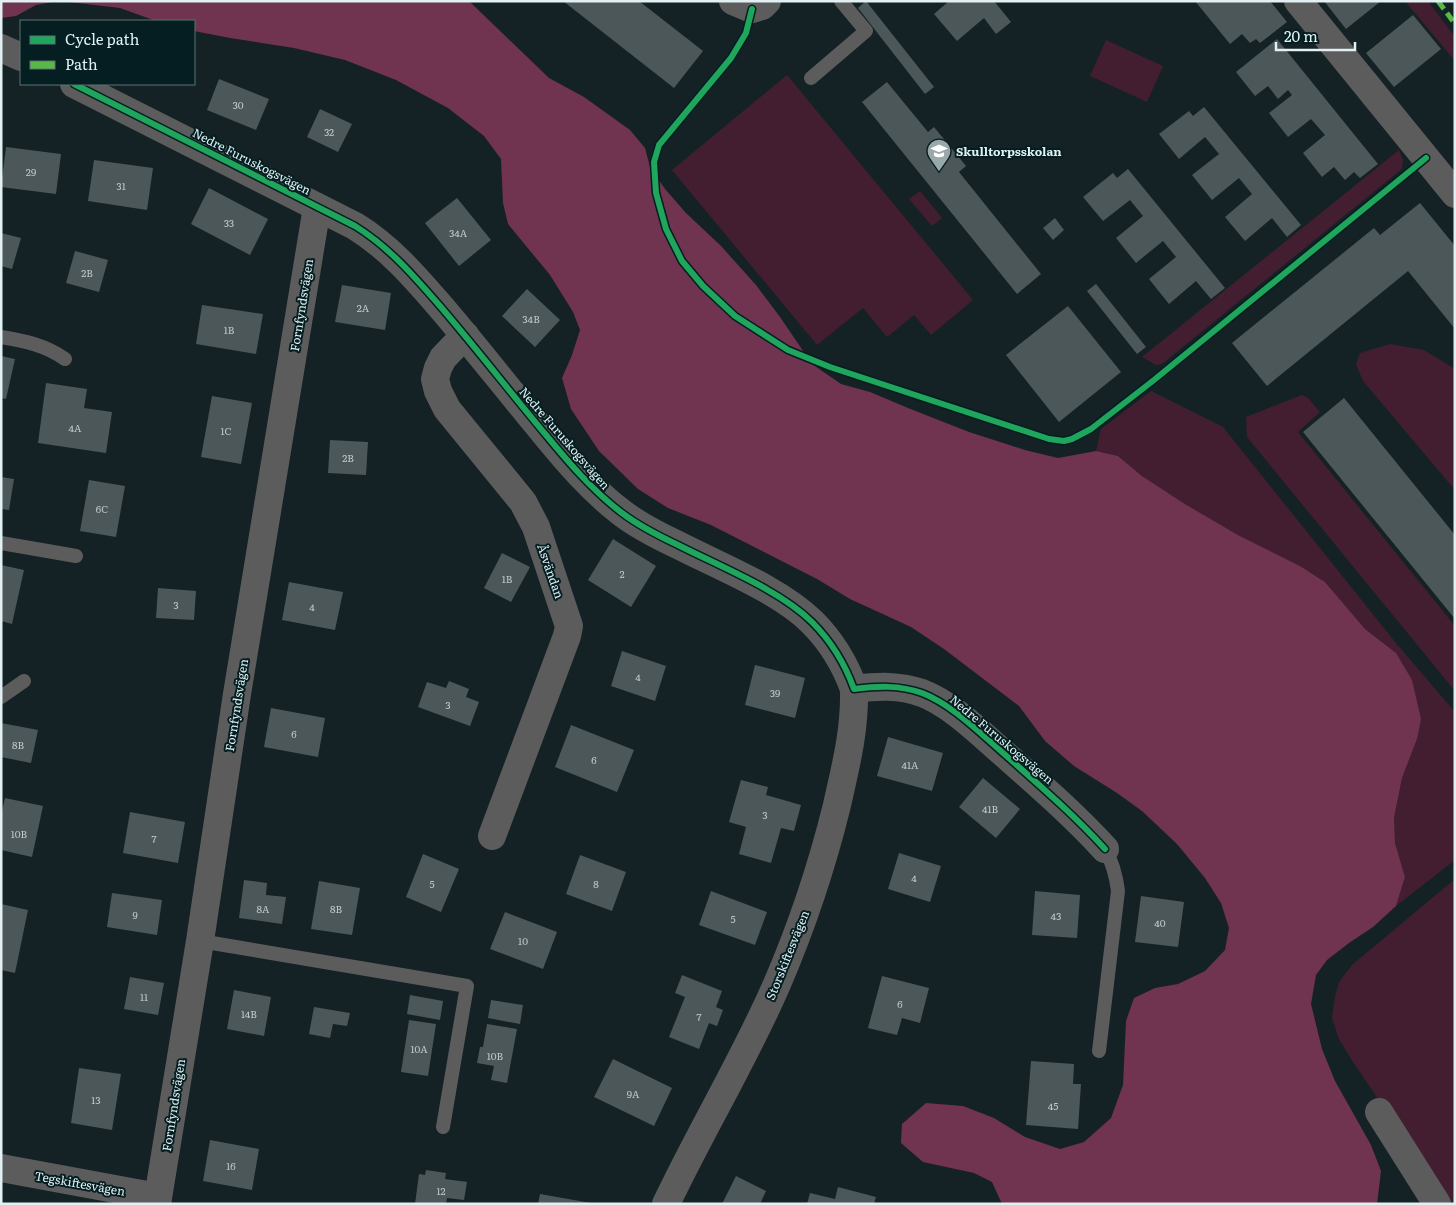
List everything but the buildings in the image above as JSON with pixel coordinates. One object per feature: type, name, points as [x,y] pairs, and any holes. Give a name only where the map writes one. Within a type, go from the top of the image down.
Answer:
[{"type":"street","points":[[1298,1],[1455,194]]},
{"type":"street","points":[[1,48],[20,57]]},
{"type":"street","name":"Nedre Furuskogsvägen","points":[[76,85],[318,207],[374,238],[410,271],[465,335],[528,414],[598,494],[623,514],[649,530],[756,584],[812,621],[829,641],[846,669],[854,689],[885,686],[904,688],[942,703],[978,731],[1064,806],[1105,849]]},
{"type":"street","name":"Fornfyndsvägen","points":[[158,1200],[200,942],[237,694],[318,207]]},
{"type":"street","name":"Åsvändan","points":[[465,335],[443,358],[438,368],[435,379],[438,391],[448,409],[523,502],[536,527],[569,626],[492,836]]},
{"type":"street","name":"Storskiftesvägen","points":[[666,1204],[776,985],[811,896],[849,754],[855,715],[854,689]]},
{"type":"street","points":[[1379,1112],[1437,1204]]},
{"type":"street","name":"Tegskiftesvägen","points":[[1,1168],[158,1200]]},
{"type":"lane","points":[[811,78],[866,31],[841,1]]},
{"type":"lane","points":[[1,336],[40,345],[54,351],[64,359]]},
{"type":"lane","points":[[1,543],[76,556]]},
{"type":"lane","points":[[1,697],[24,681]]},
{"type":"lane","name":"Nedre Furuskogsvägen","points":[[1099,1051],[1118,891],[1111,860],[1105,849]]},
{"type":"lane","points":[[200,942],[467,986],[443,1126]]},
{"type":"shaded area","points":[[1,1],[58,1],[36,5],[16,16],[1,18]]},
{"type":"shaded area","points":[[61,1],[469,1],[549,78],[584,97],[630,130],[645,148],[650,167],[665,189],[756,285],[812,364],[841,384],[870,392],[969,432],[1025,450],[1058,458],[1096,451],[1118,456],[1142,476],[1185,504],[1238,535],[1300,566],[1325,582],[1365,629],[1396,653],[1412,680],[1421,719],[1417,739],[1402,778],[1394,818],[1395,843],[1405,877],[1396,906],[1373,927],[1327,960],[1316,975],[1311,1004],[1322,1049],[1335,1081],[1371,1145],[1381,1171],[1377,1204],[1002,1204],[992,1182],[974,1173],[923,1162],[901,1143],[902,1124],[926,1103],[963,1106],[994,1118],[1025,1137],[1060,1149],[1084,1142],[1111,1118],[1123,1085],[1126,1021],[1134,998],[1155,988],[1178,984],[1205,971],[1225,950],[1229,928],[1221,903],[1205,878],[1177,844],[1142,811],[1074,766],[1045,741],[1019,706],[944,649],[911,627],[850,599],[817,579],[711,525],[668,508],[638,489],[599,451],[571,409],[562,378],[580,330],[573,312],[550,275],[508,224],[503,203],[501,159],[484,136],[448,108],[396,80],[345,60],[294,48],[195,31],[195,20],[153,20],[120,8]]},
{"type":"shaded area","points":[[1405,1],[1428,1],[1455,37],[1455,61]]},
{"type":"shaded area","points":[[1106,40],[1163,66],[1147,102],[1090,76]]},
{"type":"shaded area","points":[[787,75],[973,300],[931,335],[914,315],[887,337],[863,308],[817,345],[672,170]]},
{"type":"shaded area","points":[[1399,150],[1403,160],[1402,169],[1162,364],[1156,365],[1142,357]]},
{"type":"shaded area","points":[[920,191],[942,218],[932,226],[909,199]]},
{"type":"shaded area","points":[[1390,344],[1424,350],[1455,369],[1455,490],[1363,381],[1356,364],[1360,353]]},
{"type":"shaded area","points":[[1151,391],[1223,427],[1396,643],[1455,712],[1455,860],[1396,906],[1405,877],[1395,843],[1394,819],[1402,778],[1417,739],[1396,653],[1365,629],[1325,582],[1300,566],[1238,535],[1185,504],[1142,476],[1118,456],[1096,451],[1101,429]]},
{"type":"shaded area","points":[[1302,395],[1308,398],[1320,412],[1298,432],[1455,626],[1455,691],[1247,437],[1246,417]]},
{"type":"shaded area","points":[[1455,879],[1455,1204],[1450,1204],[1353,1062],[1339,1039],[1332,1018],[1339,982],[1352,965]]},
{"type":"marked path","points":[[1438,1],[1455,24]]},
{"type":"cycle path","points":[[752,9],[746,33],[731,58],[659,145],[654,162],[656,193],[666,229],[682,261],[703,286],[735,316],[788,350],[830,367],[1049,439],[1064,441],[1091,429],[1154,380],[1426,158]]},
{"type":"cycle path","points":[[76,85],[355,226],[367,234],[390,253],[421,284],[564,456],[591,486],[611,504],[649,530],[748,579],[799,610],[819,629],[831,645],[842,662],[854,689],[888,687],[913,690],[944,704],[974,727],[1055,799],[1105,849]]},
{"type":"place","name":"Skulltorpsskolan","points":[[939,172]]}]
